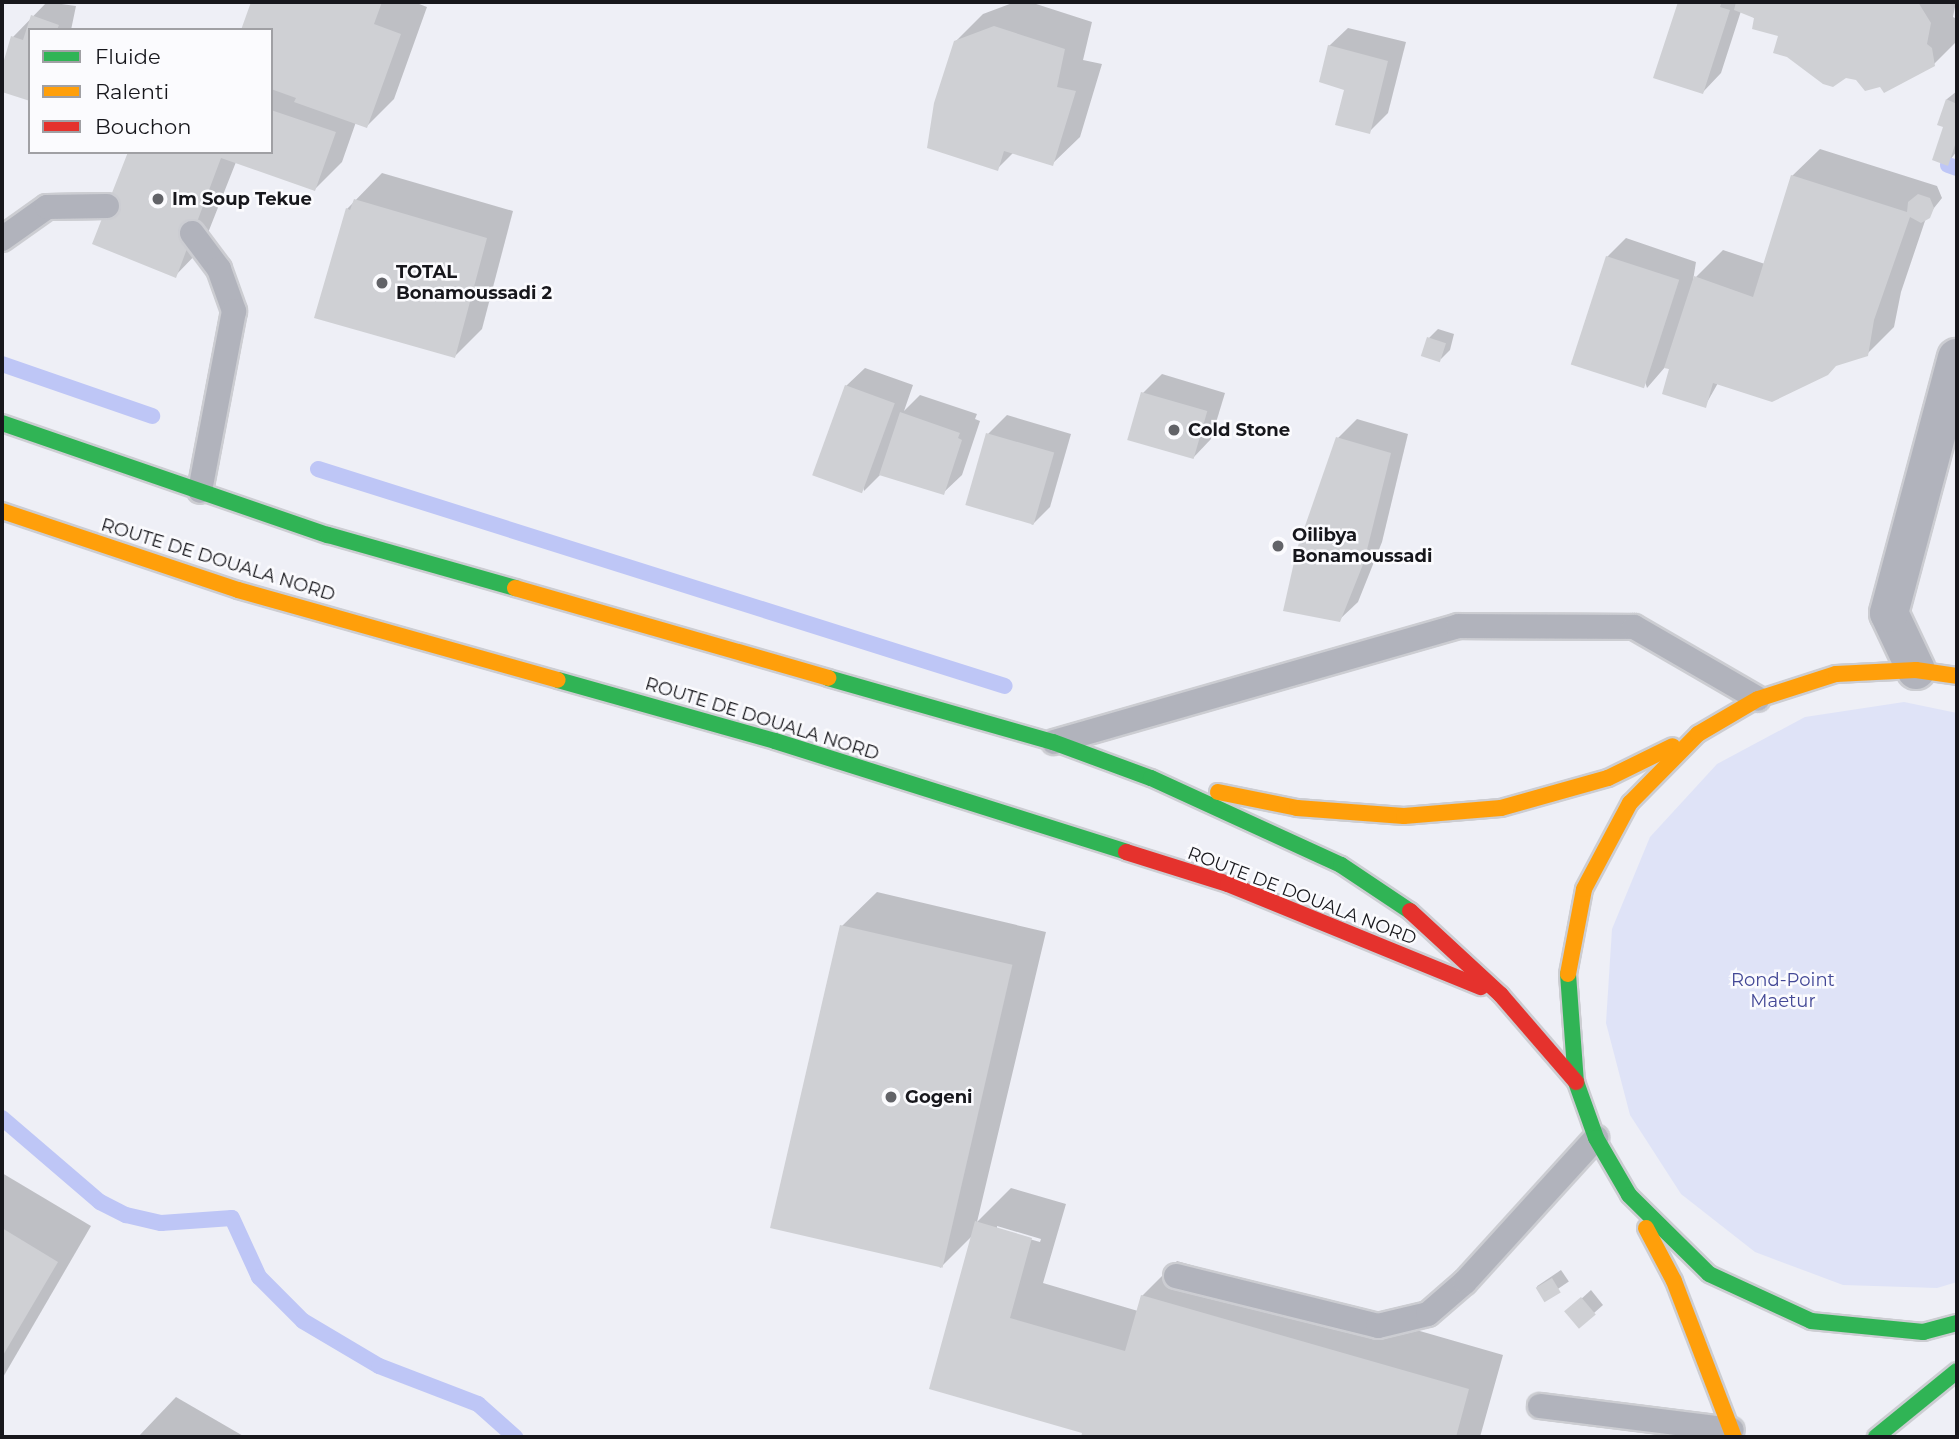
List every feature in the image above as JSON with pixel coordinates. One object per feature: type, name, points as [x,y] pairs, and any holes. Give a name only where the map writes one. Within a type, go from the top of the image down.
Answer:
[{"type":"main road","points":[[2,423],[328,535],[1053,742],[1151,778],[1341,865],[1419,917],[1501,995],[1576,1082]]},
{"type":"main road","name":"ROUTE DE DOUALA NORD","points":[[2,511],[238,590],[775,741],[1215,880],[1501,995]]},
{"type":"main road","points":[[1151,778],[1297,808],[1418,815],[1501,808],[1594,781],[1698,734],[1758,699],[1836,674],[1916,670],[1957,676]]},
{"type":"main road","points":[[1698,734],[1630,803],[1584,889],[1566,985],[1576,1082],[1596,1138],[1674,1281],[1733,1434]]},
{"type":"main road","points":[[1629,1195],[1709,1274],[1811,1321],[1923,1332],[1957,1324]]},
{"type":"main road","points":[[1876,1437],[1957,1371]]},
{"type":"street","points":[[1916,670],[1889,613],[1957,358]]},
{"type":"lane","points":[[2,239],[47,207],[107,206]]},
{"type":"lane","points":[[192,233],[219,270],[234,312],[200,491]]},
{"type":"lane","points":[[1053,742],[1458,626],[1634,627],[1758,699]]},
{"type":"lane","points":[[1176,1276],[1378,1326],[1428,1314],[1465,1282],[1596,1138]]},
{"type":"lane","points":[[1539,1406],[1733,1434]]},
{"type":"green space","name":"Rond-Point Maetur","points":[[1904,702],[1957,713],[1957,1282],[1937,1288],[1843,1285],[1755,1252],[1681,1194],[1630,1115],[1606,1023],[1612,929],[1650,837],[1717,764],[1805,717]]},
{"type":"building","points":[[251,2],[382,2],[374,24],[401,34],[367,128],[294,102],[296,98],[273,90],[273,28],[242,28]]},
{"type":"building","points":[[1678,2],[1722,2],[1720,7],[1730,10],[1703,94],[1653,78]]},
{"type":"building","points":[[1736,2],[1918,2],[1931,23],[1927,44],[1932,48],[1935,66],[1884,93],[1880,87],[1865,91],[1856,80],[1846,78],[1833,87],[1823,84],[1787,57],[1773,53],[1778,36],[1752,29],[1754,18],[1734,10]]},
{"type":"building","points":[[31,15],[59,25],[58,28],[28,28],[28,100],[2,92],[2,67],[11,36],[23,40]]},
{"type":"building","points":[[994,26],[1065,49],[1057,87],[1076,91],[1053,166],[1004,151],[998,171],[927,148],[934,103],[954,41]]},
{"type":"building","points":[[1328,45],[1388,61],[1370,134],[1335,125],[1344,90],[1319,82]]},
{"type":"building","points":[[1946,99],[1957,104],[1957,139],[1948,166],[1932,160],[1943,127],[1937,125]]},
{"type":"building","name":"Im Soup Tekue","points":[[273,111],[336,132],[315,191],[221,158],[176,278],[92,244],[127,154],[273,154]]},
{"type":"building","points":[[1791,175],[1907,212],[1908,202],[1918,194],[1930,198],[1934,208],[1930,218],[1921,223],[1910,217],[1874,320],[1868,356],[1836,366],[1828,375],[1772,402],[1713,383],[1706,408],[1662,394],[1669,369],[1664,368],[1694,276],[1753,297]]},
{"type":"building","points":[[354,199],[487,238],[455,358],[314,318],[346,208],[350,210]]},
{"type":"building","points":[[1606,256],[1679,280],[1644,388],[1571,364]]},
{"type":"building","points":[[1427,337],[1446,343],[1440,362],[1421,356]]},
{"type":"building","points":[[845,385],[895,403],[862,493],[812,475]]},
{"type":"building","points":[[1141,392],[1207,411],[1194,459],[1127,440]]},
{"type":"building","points":[[900,412],[960,433],[958,438],[962,440],[944,495],[879,475]]},
{"type":"building","points":[[986,433],[1054,453],[1034,525],[965,505]]},
{"type":"building","points":[[1336,437],[1391,453],[1364,562],[1340,622],[1283,611],[1297,549]]},
{"type":"building","name":"Gogeni","points":[[840,925],[1012,965],[943,1268],[770,1228]]},
{"type":"building","points":[[975,1221],[1032,1238],[1010,1318],[1125,1351],[1141,1295],[1469,1389],[1456,1437],[1081,1437],[1082,1433],[929,1389]]},
{"type":"building","points":[[2,1228],[58,1262],[2,1357]]},
{"type":"building","points":[[1552,1278],[1561,1293],[1544,1302],[1536,1288]]},
{"type":"building","points":[[1581,1297],[1596,1315],[1579,1329],[1564,1311]]},
{"type":"waterway","points":[[1948,165],[1957,168]]},
{"type":"waterway","points":[[2,364],[152,416]]},
{"type":"waterway","points":[[318,469],[1005,686]]},
{"type":"waterway","points":[[2,1118],[100,1202],[126,1215],[161,1223],[232,1218],[259,1277],[303,1321],[379,1366],[478,1404],[515,1437]]},
{"type":"traffic: fast","points":[[2,423],[328,535],[515,588]]},
{"type":"traffic: fast","points":[[828,678],[1053,742],[1151,778],[1341,865],[1410,911]]},
{"type":"traffic: fast","points":[[558,680],[775,741],[1126,852]]},
{"type":"traffic: fast","points":[[1568,974],[1576,1082],[1596,1138],[1629,1195],[1709,1274],[1811,1321],[1923,1332],[1957,1323]]},
{"type":"traffic: fast","points":[[1876,1437],[1957,1371]]},
{"type":"traffic: slow","points":[[2,511],[238,590],[558,680]]},
{"type":"traffic: slow","points":[[515,588],[828,678]]},
{"type":"traffic: slow","points":[[1568,974],[1584,889],[1630,803],[1698,734],[1758,699],[1836,674],[1916,670],[1957,676]]},
{"type":"traffic: slow","points":[[1218,792],[1297,808],[1404,816],[1501,808],[1608,778],[1673,746]]},
{"type":"traffic: slow","points":[[1646,1228],[1674,1281],[1734,1437]]},
{"type":"traffic: jam","points":[[1126,852],[1228,884],[1481,987]]},
{"type":"traffic: jam","points":[[1410,911],[1501,995],[1576,1082]]},
{"type":"place","name":"Im Soup Tekue","points":[[158,199]]},
{"type":"place","name":"TOTAL Bonamoussadi 2","points":[[382,283]]},
{"type":"place","name":"Cold Stone","points":[[1174,430]]},
{"type":"place","name":"Oilibya Bonamoussadi","points":[[1278,546]]},
{"type":"place","name":"Gogeni","points":[[891,1097]]}]
